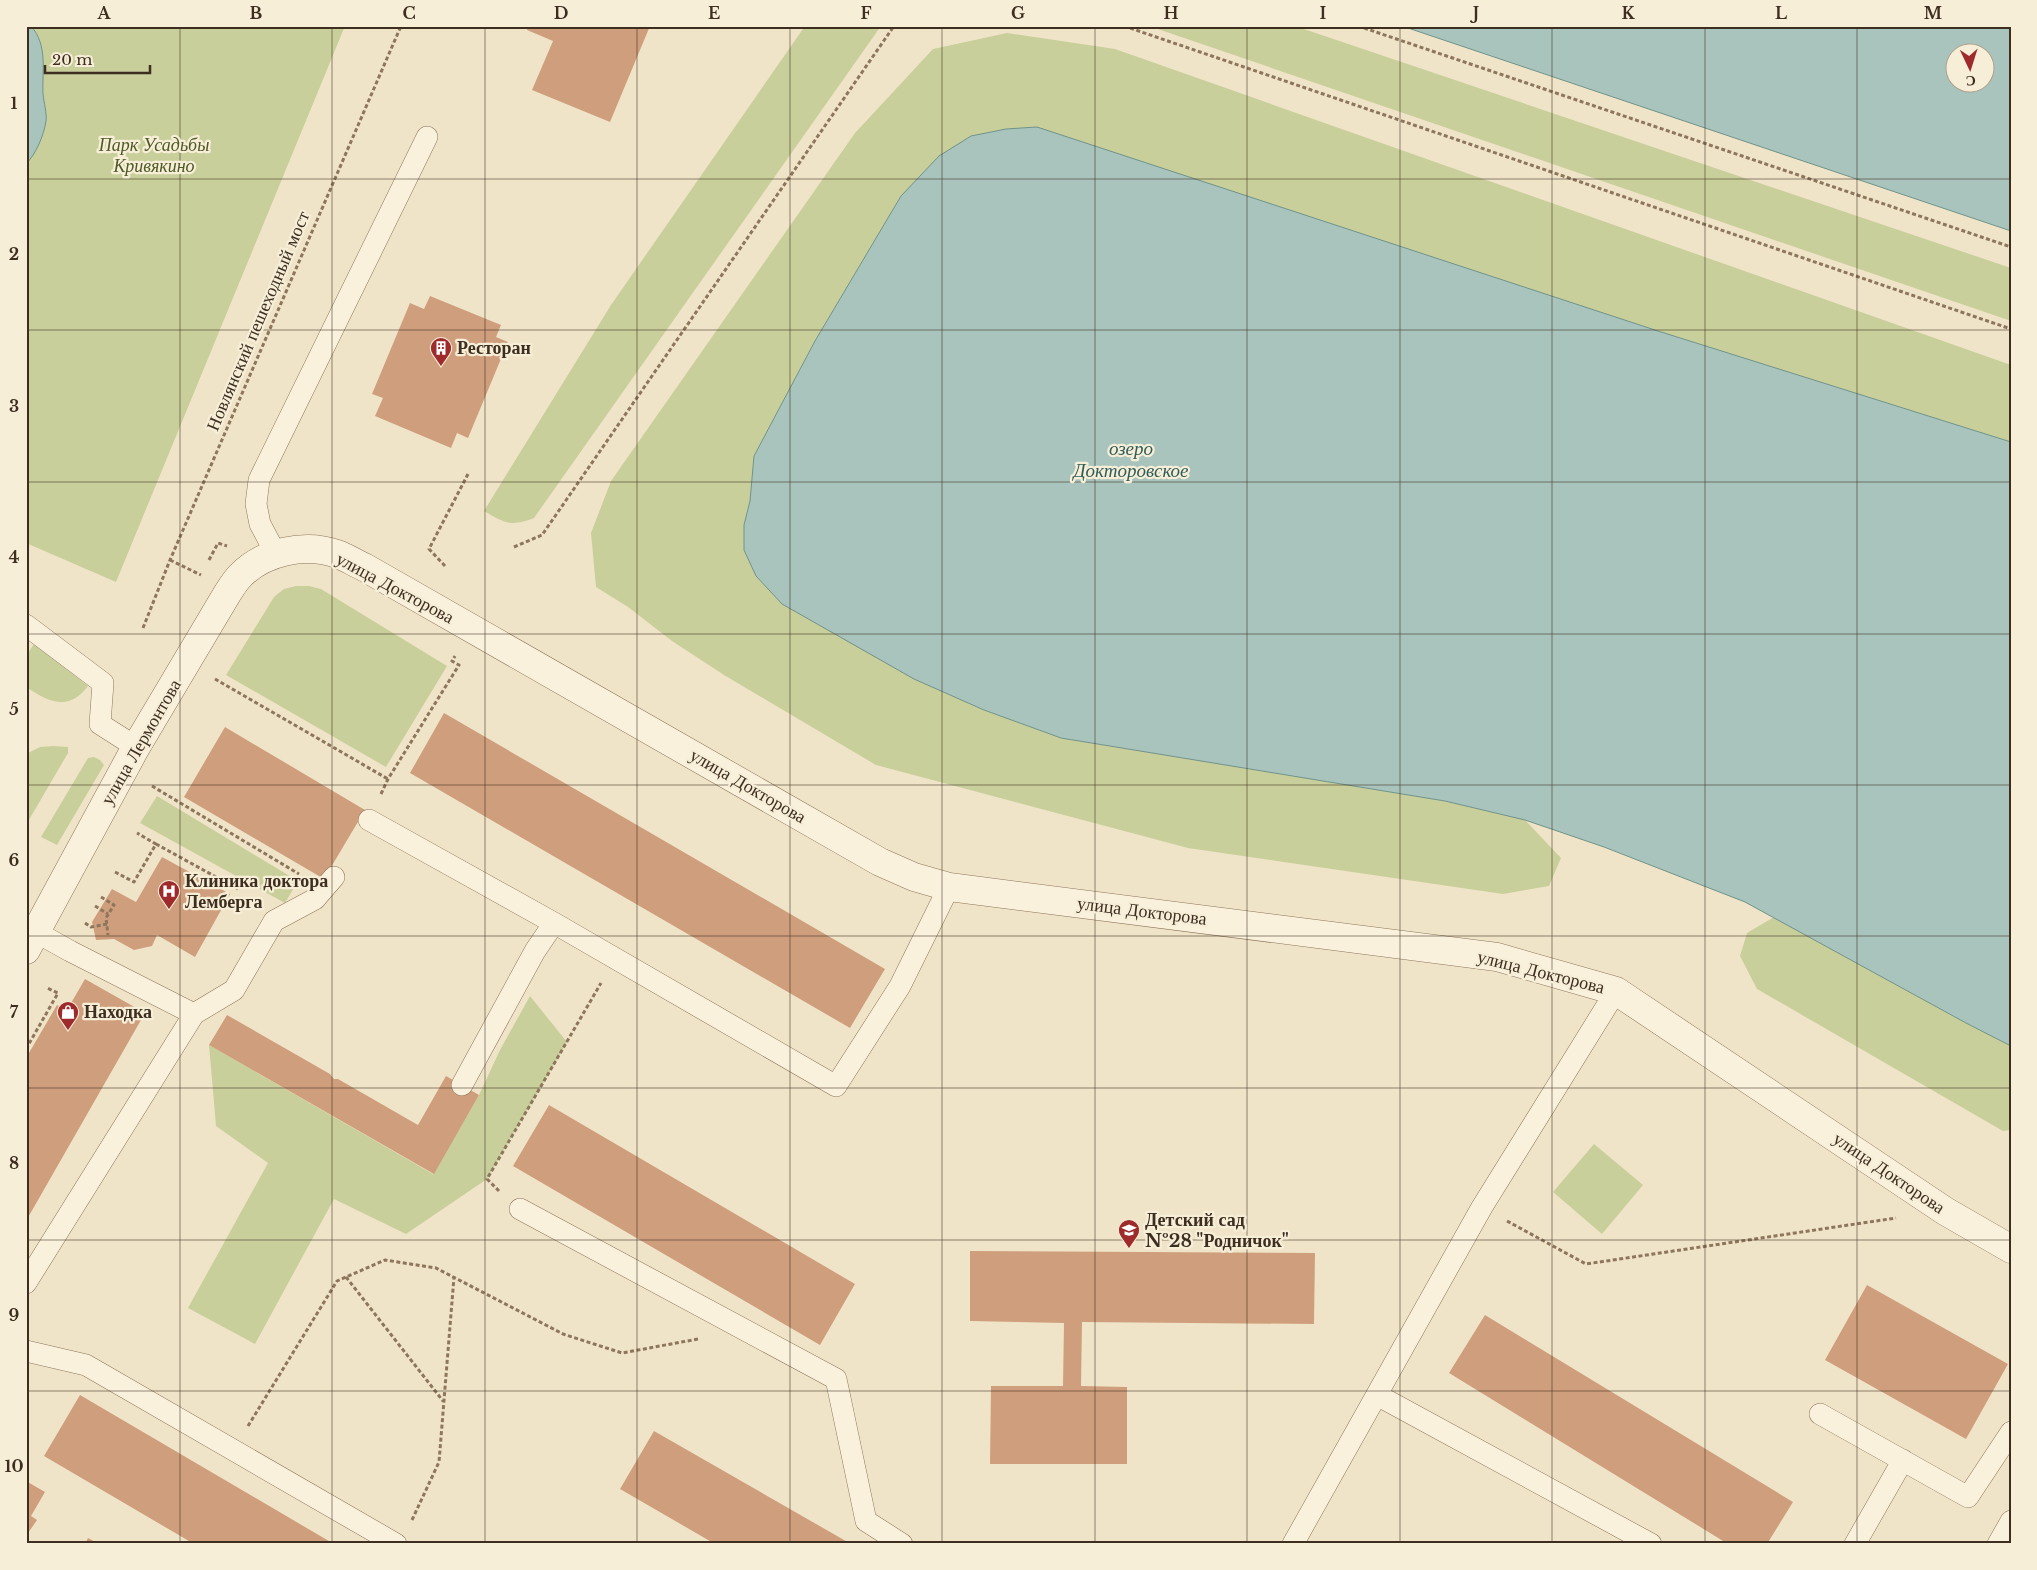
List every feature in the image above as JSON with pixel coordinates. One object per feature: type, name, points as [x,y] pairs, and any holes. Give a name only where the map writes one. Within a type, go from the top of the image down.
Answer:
[{"type":"street","name":"улица Докторова","points":[[276,554],[286,550],[313,549],[337,554],[364,567],[880,862],[914,877],[949,886],[1497,957],[1616,991],[1945,1211],[2011,1249]]},
{"type":"street","name":"улица Лермонтова","points":[[31,941],[136,747],[227,594],[240,576],[252,566],[276,554]]},
{"type":"lane","points":[[276,554],[260,524],[256,504],[259,480],[427,137]]},
{"type":"lane","points":[[26,625],[103,683],[100,724],[136,747]]},
{"type":"lane","points":[[369,820],[616,958],[836,1086],[900,986],[949,886]]},
{"type":"lane","points":[[26,1283],[194,1014],[234,990],[274,921],[315,899],[329,883]]},
{"type":"lane","points":[[462,1085],[535,951],[554,923]]},
{"type":"lane","points":[[31,941],[70,951],[194,1014]]},
{"type":"lane","points":[[1293,1544],[1482,1207],[1616,991]]},
{"type":"lane","points":[[520,1209],[836,1379],[866,1522],[902,1544]]},
{"type":"lane","points":[[26,1351],[86,1364],[396,1544]]},
{"type":"lane","points":[[1377,1395],[1652,1544]]},
{"type":"lane","points":[[1820,1414],[1968,1496],[2011,1432]]},
{"type":"lane","points":[[1855,1544],[1902,1460]]},
{"type":"lane","points":[[1998,1544],[2011,1521]]},
{"type":"path","name":"Новлянский пешеходный мост","points":[[142,628],[401,26]]},
{"type":"path","points":[[514,547],[542,535],[894,26]]},
{"type":"path","points":[[1124,26],[2011,329]]},
{"type":"path","points":[[1358,26],[2011,247]]},
{"type":"path","points":[[446,566],[428,549],[468,474]]},
{"type":"path","points":[[170,560],[202,576]]},
{"type":"path","points":[[369,820],[388,779],[459,665],[452,661],[472,630]]},
{"type":"path","points":[[215,679],[388,779]]},
{"type":"path","points":[[152,786],[329,883]]},
{"type":"path","points":[[138,833],[238,889]]},
{"type":"path","points":[[115,872],[134,882],[156,844]]},
{"type":"path","points":[[100,897],[114,904],[106,918],[108,935]]},
{"type":"path","points":[[94,906],[108,914]]},
{"type":"path","points":[[91,927],[107,924]]},
{"type":"path","points":[[520,1209],[487,1180],[616,958]]},
{"type":"path","points":[[26,1049],[58,993],[47,988]]},
{"type":"path","points":[[1482,1207],[1586,1264],[1897,1218]]},
{"type":"path","points":[[233,1450],[338,1281],[386,1260],[436,1268],[563,1334],[622,1353],[745,1330]]},
{"type":"path","points":[[346,1277],[444,1402]]},
{"type":"path","points":[[410,1526],[439,1462],[454,1277]]},
{"type":"green space","name":"Парк Усадьбы Кривякино","points":[[26,26],[345,26],[116,582],[26,543]]},
{"type":"green space","points":[[805,26],[881,26],[534,518],[513,523],[503,521],[484,511],[611,305]]},
{"type":"green space","points":[[1149,26],[1295,26],[2011,268],[2011,321]]},
{"type":"green space","points":[[1007,33],[1115,49],[2011,365],[2011,442],[1658,331],[901,196],[815,341],[754,456],[750,501],[744,525],[744,550],[756,576],[782,604],[984,710],[1061,738],[1445,801],[1525,820],[1561,858],[1549,886],[1503,894],[1188,848],[876,765],[724,675],[672,641],[628,607],[596,587],[591,533],[611,481],[855,133],[933,49]]},
{"type":"green space","points":[[296,586],[309,586],[321,589],[447,666],[386,767],[226,675],[274,597],[284,589]]},
{"type":"green space","points":[[34,644],[88,686],[81,694],[66,702],[58,702],[43,697],[26,687],[26,656]]},
{"type":"green space","points":[[40,747],[68,747],[68,753],[26,825],[26,754]]},
{"type":"green space","points":[[94,757],[104,765],[57,845],[41,837],[88,758]]},
{"type":"green space","points":[[157,796],[298,881],[285,903],[140,823]]},
{"type":"green space","points":[[1774,917],[2011,1046],[2011,1130],[2003,1131],[1757,989],[1740,956],[1747,933]]},
{"type":"green space","points":[[530,996],[567,1042],[487,1179],[406,1234],[334,1199],[255,1344],[188,1308],[268,1163],[216,1126],[209,1045],[433,1174],[479,1095],[500,1050]]},
{"type":"green space","points":[[1594,1144],[1643,1185],[1602,1234],[1553,1192]]},
{"type":"water","points":[[26,26],[31,26],[36,33],[42,50],[43,94],[46,118],[39,144],[26,164]]},
{"type":"water","points":[[1402,26],[2011,26],[2011,231]]},
{"type":"water","name":"озеро Докторовское","points":[[1037,127],[1658,331],[2011,442],[2011,1046],[1745,902],[1604,847],[1525,820],[1445,801],[1061,738],[984,710],[914,679],[782,604],[756,576],[744,550],[744,525],[750,501],[754,456],[815,341],[901,196],[939,156],[971,136],[1006,129]]},
{"type":"building","points":[[528,26],[650,26],[610,122],[532,90],[553,41],[527,30]]},
{"type":"building","name":"Ресторан","points":[[430,296],[501,325],[496,337],[508,342],[468,438],[457,433],[451,448],[375,416],[383,398],[372,394],[410,303],[424,309]]},
{"type":"building","points":[[444,713],[885,969],[850,1028],[410,773]]},
{"type":"building","points":[[225,727],[365,810],[324,879],[184,797]]},
{"type":"building","name":"Клиника доктора Лемберга","points":[[162,857],[230,894],[195,957],[157,935],[152,946],[134,950],[114,939],[96,940],[92,922],[112,889],[136,902]]},
{"type":"building","points":[[85,979],[145,1013],[26,1221],[26,1058],[57,1005],[67,1010]]},
{"type":"building","points":[[227,1015],[330,1074],[334,1079],[338,1079],[418,1125],[446,1076],[479,1095],[434,1174],[209,1045]]},
{"type":"building","points":[[549,1105],[855,1284],[820,1345],[513,1166]]},
{"type":"building","points":[[970,1251],[1315,1253],[1314,1324],[1082,1322],[1081,1386],[1127,1387],[1127,1464],[990,1464],[991,1386],[1063,1386],[1064,1323],[970,1321]]},
{"type":"building","points":[[1867,1285],[2008,1364],[1966,1439],[1825,1360]]},
{"type":"building","points":[[1485,1315],[1793,1502],[1767,1544],[1728,1544],[1449,1373]]},
{"type":"building","points":[[80,1395],[334,1544],[194,1544],[44,1456]]},
{"type":"building","points":[[654,1431],[851,1544],[715,1544],[620,1489]]},
{"type":"building","points":[[26,1481],[45,1492],[31,1516],[37,1520],[26,1536]]},
{"type":"building","points":[[88,1538],[99,1544],[85,1544]]},
{"type":"place","name":"Ресторан","points":[[441,367]]},
{"type":"place","name":"Клиника доктора Лемберга","points":[[169,910]]},
{"type":"place","name":"Находка","points":[[68,1031]]},
{"type":"place","name":"Детский сад №28 \"Родничок\"","points":[[1129,1249]]}]
